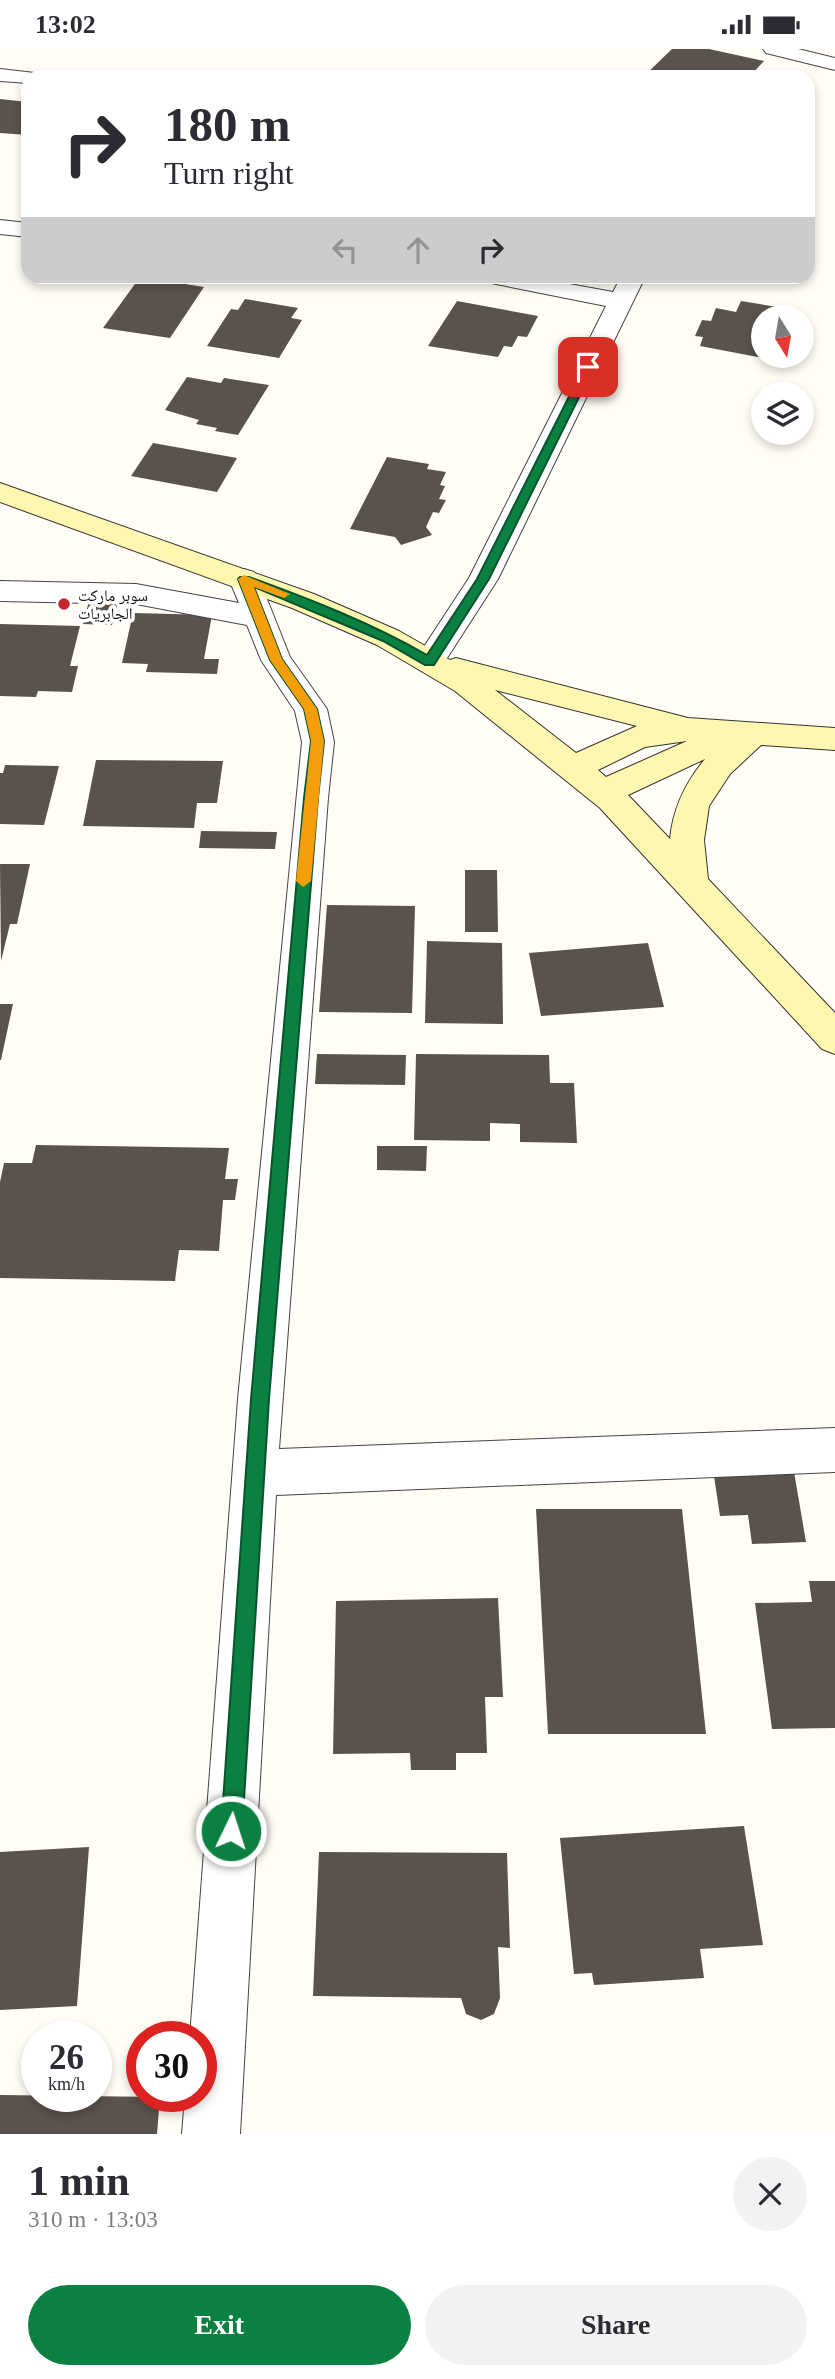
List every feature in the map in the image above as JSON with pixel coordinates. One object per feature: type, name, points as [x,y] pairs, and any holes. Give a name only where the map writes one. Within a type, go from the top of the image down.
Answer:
[{"type":"street","points":[[774,49],[835,64]]},
{"type":"street","points":[[0,75],[21,76]]},
{"type":"street","points":[[0,227],[21,229]]},
{"type":"street","points":[[532,284],[621,301]]},
{"type":"street","points":[[429,662],[483,579],[630,284]]},
{"type":"street","points":[[0,492],[252,598],[276,660],[311,709],[318,741],[309,811],[255,1473],[211,2134]]},
{"type":"street","points":[[0,591],[303,601],[387,638],[466,683],[603,792],[835,1038]]},
{"type":"street","points":[[429,662],[692,729]]},
{"type":"street","points":[[573,768],[635,738],[661,731],[692,729],[835,739]]},
{"type":"street","points":[[603,792],[744,733]]},
{"type":"street","points":[[691,884],[686,838],[692,808],[705,781],[744,733]]},
{"type":"street","points":[[255,1473],[835,1450]]},
{"type":"building","points":[[672,49],[709,49],[764,61],[756,70],[650,70]]},
{"type":"building","points":[[0,99],[21,101],[21,134],[0,133]]},
{"type":"building","points":[[135,284],[185,284],[204,287],[170,338],[103,328]]},
{"type":"building","points":[[245,299],[298,308],[291,318],[302,320],[279,358],[207,346],[231,309],[238,310]]},
{"type":"building","points":[[457,301],[538,316],[527,337],[518,336],[512,347],[504,346],[498,357],[428,346]]},
{"type":"building","points":[[741,301],[765,305],[751,305],[751,356],[700,346],[703,337],[695,336],[702,320],[711,321],[716,308],[736,312]]},
{"type":"building","points":[[187,377],[221,383],[224,378],[269,385],[238,435],[215,431],[217,428],[196,424],[199,420],[165,410]]},
{"type":"building","points":[[153,443],[237,458],[217,492],[131,476]]},
{"type":"building","points":[[387,457],[429,464],[427,469],[446,472],[440,485],[445,486],[439,499],[446,500],[439,513],[433,512],[426,527],[432,535],[401,545],[395,537],[350,529]]},
{"type":"building","points":[[90,597],[119,598],[112,625],[83,624]]},
{"type":"building","points":[[133,613],[212,615],[204,659],[219,659],[217,674],[146,672],[148,664],[122,663]]},
{"type":"building","points":[[0,624],[80,626],[70,666],[78,666],[72,692],[38,691],[36,697],[0,696]]},
{"type":"building","points":[[96,760],[223,761],[217,803],[197,803],[194,828],[83,826]]},
{"type":"building","points":[[5,765],[59,766],[44,825],[0,824],[0,773],[3,773]]},
{"type":"building","points":[[201,831],[277,832],[275,849],[199,848]]},
{"type":"building","points":[[0,864],[30,864],[17,924],[10,924],[1,961]]},
{"type":"building","points":[[465,870],[497,870],[498,932],[465,932]]},
{"type":"building","points":[[327,905],[415,906],[412,1013],[319,1012]]},
{"type":"building","points":[[427,941],[502,943],[503,1024],[425,1023]]},
{"type":"building","points":[[648,943],[664,1007],[541,1016],[529,953]]},
{"type":"building","points":[[0,1004],[13,1004],[1,1060],[0,1060]]},
{"type":"building","points":[[317,1054],[406,1055],[405,1085],[315,1084]]},
{"type":"building","points":[[416,1054],[549,1055],[550,1083],[574,1083],[577,1143],[520,1142],[520,1124],[490,1123],[490,1141],[414,1140]]},
{"type":"building","points":[[36,1145],[229,1148],[225,1179],[238,1179],[235,1200],[223,1200],[219,1251],[179,1250],[175,1281],[0,1278],[0,1182],[4,1163],[32,1163]]},
{"type":"building","points":[[377,1146],[427,1146],[426,1171],[377,1170]]},
{"type":"building","points":[[792,1460],[806,1542],[752,1544],[748,1515],[720,1516],[712,1463]]},
{"type":"building","points":[[536,1509],[682,1509],[706,1734],[548,1734]]},
{"type":"building","points":[[809,1581],[835,1581],[835,1728],[772,1729],[755,1603],[812,1602]]},
{"type":"building","points":[[498,1598],[503,1697],[485,1697],[487,1753],[456,1753],[456,1770],[411,1770],[410,1753],[333,1754],[336,1601]]},
{"type":"building","points":[[744,1826],[763,1945],[700,1949],[704,1978],[594,1985],[592,1973],[574,1974],[560,1838]]},
{"type":"building","points":[[89,1847],[77,2006],[0,2010],[0,1852]]},
{"type":"building","points":[[319,1852],[507,1853],[510,1948],[498,1947],[500,1998],[494,2014],[481,2020],[466,2014],[461,1998],[313,1996]]},
{"type":"building","points":[[0,2095],[21,2095],[21,2112],[112,2112],[112,2096],[126,2097],[126,2112],[159,2112],[157,2134],[0,2134]]},
{"type":"slow traffic","points":[[284,594],[244,579],[276,660],[311,709],[318,741],[303,881]]},
{"type":"place","name":"سوبر ماركت الجابريات","points":[[64,604]]},
{"type":"route","points":[[231,1831],[260,1399],[318,741],[311,709],[276,660],[244,579],[303,601],[387,638],[429,662],[483,579],[588,367]]}]
